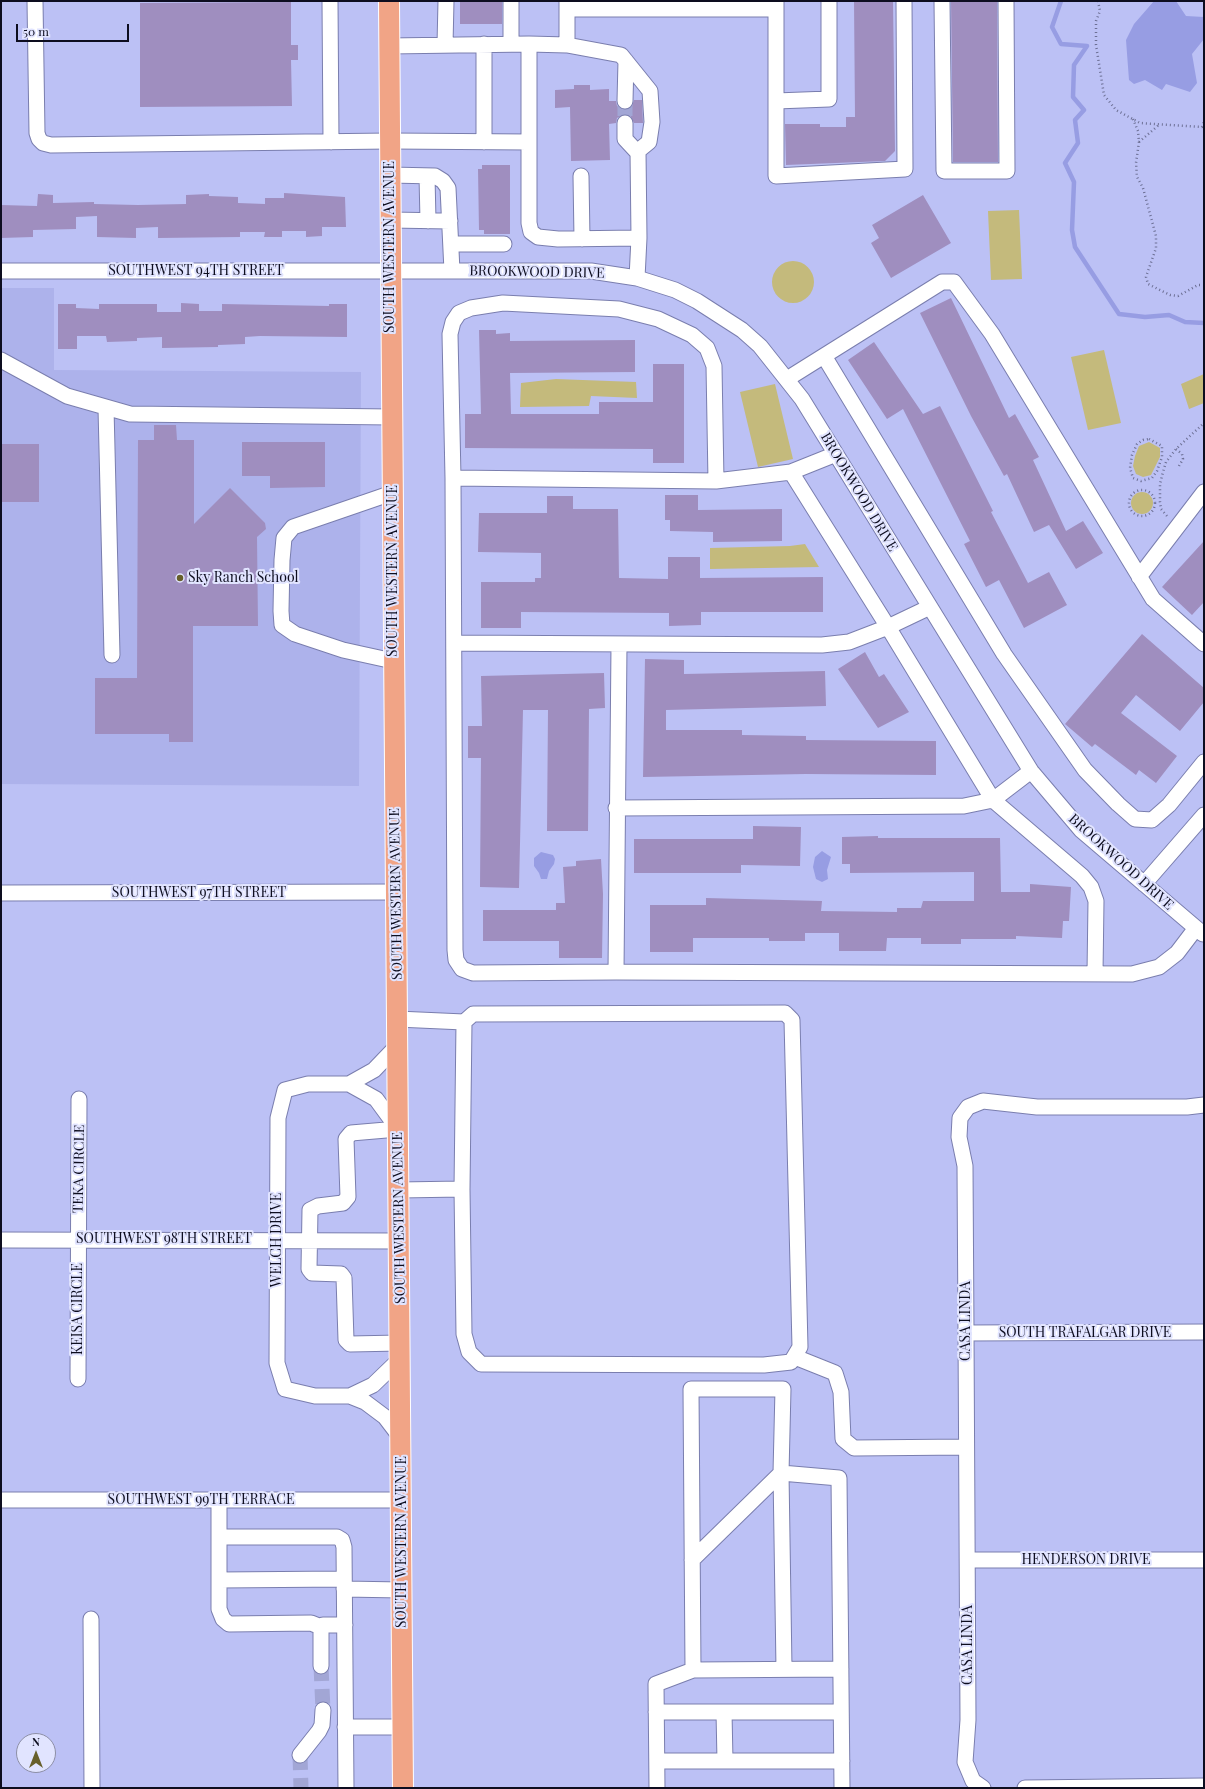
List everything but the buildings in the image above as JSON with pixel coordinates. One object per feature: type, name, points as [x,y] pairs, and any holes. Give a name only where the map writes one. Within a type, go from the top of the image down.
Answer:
[{"type":"main road","name":"SOUTH WESTERN AVENUE","points":[[389,1],[393,661],[398,1045],[404,1788]]},
{"type":"street","points":[[35,1],[37,133],[39,139],[43,143],[51,145],[390,141],[529,142]]},
{"type":"street","points":[[330,1],[331,142]]},
{"type":"street","points":[[445,45],[446,1]]},
{"type":"street","points":[[511,1],[511,44]]},
{"type":"street","points":[[776,100],[829,99],[829,1]]},
{"type":"street","points":[[567,45],[567,5],[776,5],[776,176],[905,169],[904,1]]},
{"type":"street","points":[[942,1],[944,171],[1007,171],[1006,1]]},
{"type":"street","points":[[389,46],[484,44],[567,45],[621,55],[650,90],[652,122],[649,142],[638,152]]},
{"type":"street","points":[[484,44],[484,142]]},
{"type":"street","points":[[529,44],[529,222],[531,232],[538,236],[558,239],[639,238]]},
{"type":"street","points":[[625,100],[626,60]]},
{"type":"street","points":[[625,123],[625,139],[638,152],[639,238],[637,278]]},
{"type":"street","points":[[390,175],[435,176],[443,181],[448,188],[452,271]]},
{"type":"street","points":[[427,176],[428,220]]},
{"type":"street","points":[[581,176],[582,239]]},
{"type":"street","points":[[390,220],[450,221]]},
{"type":"street","points":[[451,244],[504,244]]},
{"type":"street","name":"SOUTHWEST 94TH STREET","points":[[1,271],[391,271]]},
{"type":"street","name":"BROOKWOOD DRIVE","points":[[391,271],[591,271],[637,278],[675,290],[721,315],[760,346],[802,399],[1031,771],[1081,830],[1200,931]]},
{"type":"street","points":[[787,379],[942,282],[954,282],[992,334],[1152,599],[1204,644]]},
{"type":"street","points":[[716,481],[714,366],[707,348],[692,336],[658,319],[619,309],[503,303],[471,308],[458,314],[453,322],[450,334],[453,478],[456,960],[462,969],[473,973],[616,972],[1132,974],[1160,967],[1200,931]]},
{"type":"street","points":[[824,356],[1004,654],[1091,775],[1118,804],[1135,819],[1152,820],[1168,805],[1204,762]]},
{"type":"street","points":[[1,360],[66,396],[130,414],[392,417]]},
{"type":"street","points":[[106,408],[112,655]]},
{"type":"street","points":[[453,478],[716,481],[791,472],[836,454]]},
{"type":"street","points":[[791,472],[888,627],[993,800],[1082,876],[1091,887],[1096,901],[1095,973]]},
{"type":"street","points":[[1139,577],[1204,492]]},
{"type":"street","points":[[392,493],[293,527],[284,538],[281,611],[282,625],[295,634],[343,650],[393,661]]},
{"type":"street","points":[[454,643],[822,645],[849,642],[888,627],[930,607]]},
{"type":"street","points":[[616,972],[616,808],[619,645]]},
{"type":"street","points":[[616,808],[964,806],[993,800],[1031,771]]},
{"type":"street","points":[[1144,884],[1204,815]]},
{"type":"street","name":"SOUTHWEST 97TH STREET","points":[[1,893],[396,892]]},
{"type":"street","points":[[397,1019],[464,1022],[473,1014],[785,1013],[789,1016],[792,1020],[800,1347],[791,1362],[764,1365],[482,1364],[469,1352],[464,1334],[462,1189],[464,1022]]},
{"type":"street","name":"WELCH DRIVE","points":[[349,1084],[374,1070],[398,1045]]},
{"type":"street","name":"WELCH DRIVE","points":[[398,1129],[376,1099],[349,1084],[308,1084],[284,1090],[278,1118],[277,1363],[284,1389],[315,1396],[350,1396],[365,1402],[379,1412],[401,1438]]},
{"type":"street","name":"TEKA CIRCLE","points":[[78,1239],[79,1099]]},
{"type":"street","name":"CASA LINDA","points":[[983,1788],[973,1781],[969,1775],[965,1762],[968,1720],[968,1560],[965,1166],[959,1128],[960,1118],[968,1106],[983,1100],[1037,1107],[1186,1107],[1204,1105]]},
{"type":"street","points":[[398,1129],[351,1132],[346,1139],[348,1197],[343,1203],[318,1206],[310,1210],[309,1269],[312,1273],[341,1274],[344,1278],[346,1340],[350,1344],[400,1351]]},
{"type":"street","points":[[399,1190],[462,1189]]},
{"type":"street","name":"KEISA CIRCLE","points":[[78,1239],[78,1379]]},
{"type":"street","name":"SOUTHWEST 98TH STREET","points":[[1,1240],[399,1240]]},
{"type":"street","name":"SOUTH TRAFALGAR DRIVE","points":[[966,1333],[1204,1332]]},
{"type":"street","name":"WELCH DRIVE","points":[[350,1396],[373,1385],[400,1351]]},
{"type":"street","points":[[795,1357],[835,1374],[840,1392],[843,1440],[854,1448],[966,1448]]},
{"type":"street","points":[[693,1670],[691,1390],[783,1389],[781,1473],[784,1669]]},
{"type":"street","points":[[692,1560],[781,1473],[839,1478],[842,1788]]},
{"type":"street","name":"SOUTHWEST 99TH TERRACE","points":[[1,1500],[401,1500]]},
{"type":"street","points":[[219,1500],[219,1609],[222,1619],[230,1624],[311,1623],[321,1627],[323,1625],[345,1625]]},
{"type":"street","points":[[219,1537],[337,1537],[342,1540],[344,1547],[346,1788]]},
{"type":"street","name":"HENDERSON DRIVE","points":[[968,1560],[1204,1560]]},
{"type":"street","points":[[219,1580],[344,1584],[402,1590]]},
{"type":"street","points":[[91,1619],[92,1788]]},
{"type":"street","points":[[321,1627],[321,1666]]},
{"type":"street","points":[[657,1788],[656,1684],[693,1670],[841,1669]]},
{"type":"street","points":[[300,1755],[319,1731],[322,1725],[323,1710]]},
{"type":"street","points":[[656,1712],[841,1712]]},
{"type":"street","points":[[724,1712],[725,1761]]},
{"type":"street","points":[[345,1727],[403,1727]]},
{"type":"street","points":[[656,1761],[842,1761]]},
{"type":"street","points":[[1025,1788],[1204,1786]]},
{"type":"path","points":[[1098,1],[1100,11],[1096,21],[1096,45],[1104,94],[1116,110],[1140,123],[1202,126],[1204,122]]},
{"type":"path","points":[[1133,119],[1138,131],[1139,142],[1136,163],[1137,177],[1143,188],[1156,236],[1156,248],[1146,278],[1148,284],[1170,296],[1178,296],[1198,285],[1204,285]]},
{"type":"path","points":[[1139,142],[1160,124]]},
{"type":"path","points":[[1178,526],[1161,509],[1160,484],[1163,472],[1166,462],[1176,449],[1204,423]]},
{"type":"path","points":[[1143,440],[1150,440],[1162,446],[1162,458],[1157,471],[1152,478],[1142,481],[1133,478],[1130,468],[1132,456],[1137,444],[1143,440]]},
{"type":"path","points":[[1176,449],[1182,454],[1183,459],[1179,466]]},
{"type":"path","points":[[1142,489],[1149,491],[1154,496],[1156,502],[1154,509],[1150,514],[1143,516],[1136,515],[1131,510],[1129,503],[1130,496],[1135,491],[1142,489]]},
{"type":"shaded area","points":[[1154,1],[1176,1],[1186,16],[1204,17],[1204,39],[1192,54],[1197,83],[1190,92],[1166,84],[1162,90],[1145,80],[1134,84],[1129,80],[1126,40],[1134,24]]},
{"type":"shaded area","points":[[1019,210],[1022,279],[991,280],[988,211]]},
{"type":"shaded area","points":[[793,261],[808,267],[814,282],[808,297],[793,303],[778,297],[772,282],[778,267]]},
{"type":"shaded area","name":"Sky Ranch School","points":[[1,288],[54,288],[54,370],[361,372],[359,786],[1,784]]},
{"type":"shaded area","points":[[1104,350],[1121,423],[1088,430],[1071,357]]},
{"type":"shaded area","points":[[1204,374],[1204,403],[1189,409],[1181,384]]},
{"type":"shaded area","points":[[556,379],[636,382],[637,398],[591,396],[589,406],[520,407],[521,383]]},
{"type":"shaded area","points":[[775,384],[793,459],[758,467],[740,392]]},
{"type":"shaded area","points":[[1149,442],[1160,448],[1160,457],[1151,475],[1143,477],[1136,474],[1133,466],[1139,446]]},
{"type":"shaded area","points":[[1142,492],[1146,493],[1152,499],[1152,507],[1146,513],[1142,514],[1138,513],[1132,507],[1131,503],[1132,499],[1138,493]]},
{"type":"shaded area","points":[[805,544],[819,567],[710,569],[710,548],[790,546]]},
{"type":"shaded area","points":[[822,851],[831,857],[827,870],[828,879],[822,882],[816,879],[813,867],[815,857]]},
{"type":"shaded area","points":[[541,852],[553,855],[555,859],[547,879],[541,879],[534,866],[534,858]]},
{"type":"waterway","points":[[1061,1],[1052,27],[1061,44],[1087,46],[1074,65],[1073,97],[1084,110],[1075,120],[1078,143],[1065,163],[1074,182],[1072,230],[1075,247],[1119,314],[1145,317],[1169,315],[1185,322],[1204,323]]},
{"type":"tunnel","points":[[625,101],[625,123]]},
{"type":"tunnel","points":[[321,1666],[323,1710]]},
{"type":"tunnel","points":[[300,1755],[301,1788]]},
{"type":"place","name":"Sky Ranch School","points":[[180,578]]}]
